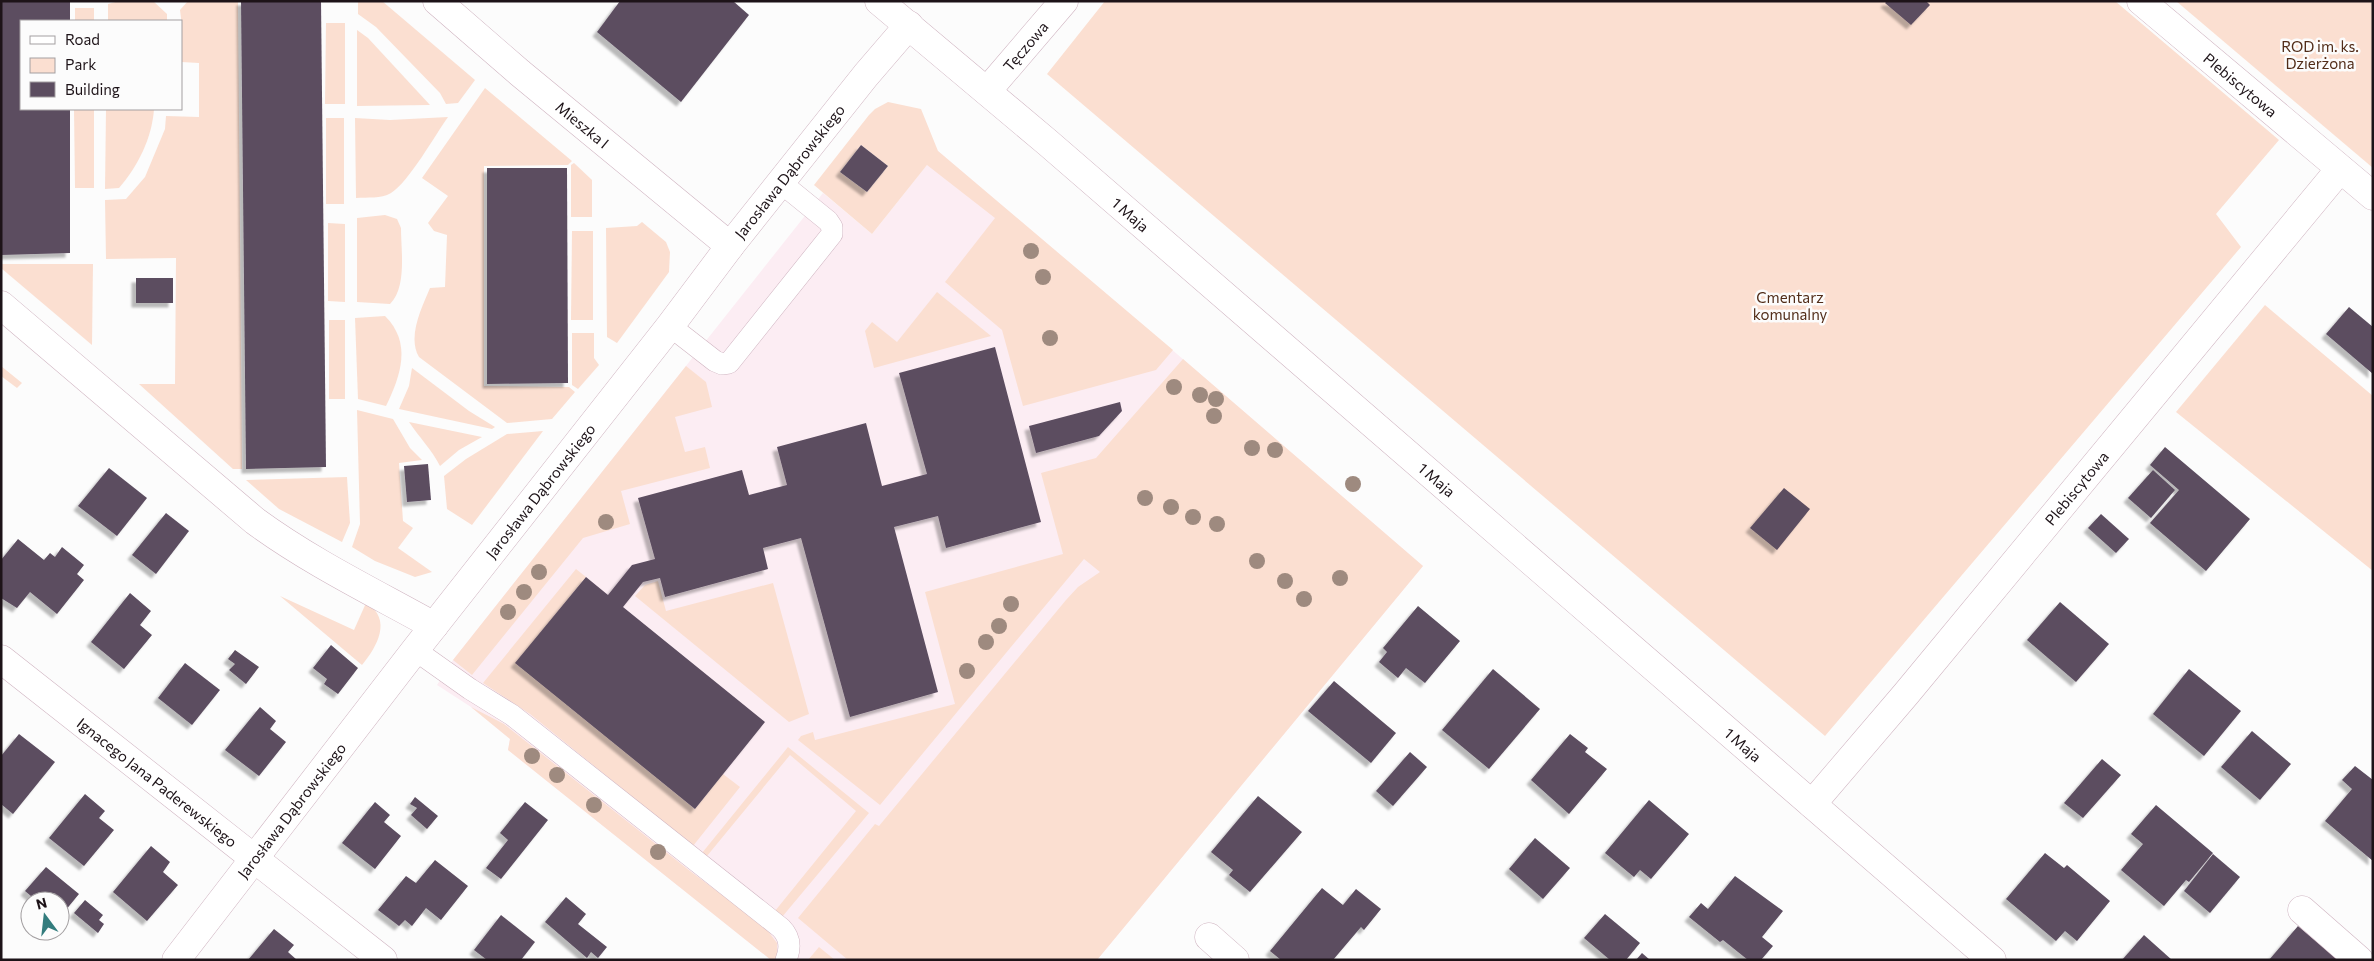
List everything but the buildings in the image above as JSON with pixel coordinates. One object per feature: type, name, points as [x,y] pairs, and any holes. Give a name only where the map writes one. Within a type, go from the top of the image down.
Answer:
[{"type":"street","name":"1 Maja","points":[[879,1],[987,91],[1992,960]]},
{"type":"street","name":"Tęczowa","points":[[987,91],[1064,1]]},
{"type":"street","name":"Plebiscytowa","points":[[2141,1],[2373,196]]},
{"type":"street","name":"Mieszka I","points":[[438,2],[520,73],[730,246]]},
{"type":"street","name":"Jarosława Dąbrowskiego","points":[[176,960],[780,182],[909,25]]},
{"type":"street","name":"Plebiscytowa","points":[[1812,804],[1906,694],[2340,169]]},
{"type":"street","points":[[1,305],[254,521],[291,548],[332,572],[434,626]]},
{"type":"street","name":"Ignacego Jana Paderewskiego","points":[[1,659],[383,960]]},
{"type":"street","points":[[2302,910],[2358,960]]},
{"type":"street","points":[[1209,937],[1235,960]]},
{"type":"lane","points":[[670,326],[715,361],[722,364],[729,363],[832,234],[832,227],[828,221],[780,182]]},
{"type":"lane","points":[[415,650],[470,689],[512,715],[781,928],[789,941],[789,951],[786,960]]},
{"type":"shaded area","points":[[938,151],[1423,566],[1097,960],[771,960],[508,750],[510,739],[471,707],[437,685],[453,660],[823,193],[872,234]]},
{"type":"green space","points":[[119,1],[153,1],[167,14],[167,20],[108,20],[108,4]]},
{"type":"green space","points":[[188,1],[238,1],[242,469],[233,469],[139,384],[175,384],[176,258],[106,259],[105,200],[126,199],[145,177],[165,129],[166,116],[199,117],[199,63],[182,62],[182,20],[180,10]]},
{"type":"green space","points":[[358,1],[382,1],[475,80],[458,103],[446,104],[440,93],[376,27],[358,14]]},
{"type":"green space","name":"Cmentarz komunalny","points":[[1105,1],[2115,1],[2279,140],[2216,214],[2241,247],[1825,736],[1047,74]]},
{"type":"green space","name":"ROD im. ks. Dzierżona","points":[[2176,1],[2373,1],[2373,168]]},
{"type":"green space","points":[[75,8],[94,8],[94,20],[75,20]]},
{"type":"green space","points":[[326,23],[345,23],[345,104],[325,104]]},
{"type":"green space","points":[[357,30],[368,38],[430,105],[357,106]]},
{"type":"green space","points":[[485,88],[572,161],[568,165],[484,166],[484,386],[569,387],[575,392],[552,419],[507,423],[419,357],[416,349],[415,331],[417,322],[430,288],[445,287],[447,235],[434,231],[428,223],[448,196],[422,178]]},
{"type":"green space","points":[[888,102],[921,109],[938,151],[1173,350],[1156,370],[1023,406],[1002,330],[945,282],[995,218],[927,165],[872,234],[814,185],[875,109]],"holes":[[[861,145],[888,166],[867,192],[840,172]]]},
{"type":"green space","points":[[74,110],[94,110],[94,188],[75,188]]},
{"type":"green space","points":[[106,110],[154,110],[147,141],[138,161],[119,188],[105,189]]},
{"type":"green space","points":[[448,117],[414,169],[398,187],[391,193],[383,196],[356,198],[355,118],[390,120]]},
{"type":"green space","points":[[326,118],[344,118],[344,204],[326,204]]},
{"type":"green space","points":[[574,163],[592,180],[592,217],[571,217],[571,165]]},
{"type":"green space","points":[[385,215],[397,219],[401,228],[402,268],[399,288],[390,304],[357,302],[357,218]]},
{"type":"green space","points":[[642,222],[666,242],[670,252],[669,272],[617,343],[607,337],[606,228],[637,226]]},
{"type":"green space","points":[[328,223],[345,224],[345,302],[328,301]]},
{"type":"green space","points":[[572,231],[593,231],[593,320],[571,320]]},
{"type":"green space","points":[[1,264],[93,264],[92,345],[1,268]]},
{"type":"green space","points":[[937,292],[991,336],[874,368],[865,331],[872,322],[897,342]]},
{"type":"green space","points":[[2265,305],[2373,396],[2373,571],[2176,412]]},
{"type":"green space","points":[[385,316],[399,337],[401,348],[401,360],[396,383],[386,406],[358,399],[355,318]]},
{"type":"green space","points":[[329,320],[345,320],[345,399],[329,399]]},
{"type":"green space","points":[[572,333],[594,333],[594,358],[599,365],[578,389],[572,385]]},
{"type":"green space","points":[[1183,359],[1423,566],[1097,960],[848,960],[798,918],[875,824],[879,826],[1066,600],[1078,587],[1100,572],[1084,559],[880,805],[798,740],[801,736],[813,732],[815,740],[955,704],[925,592],[1063,554],[1041,473],[1096,458]]},
{"type":"green space","points":[[1,366],[22,383],[17,388],[1,376]]},
{"type":"green space","points":[[686,366],[706,382],[712,407],[675,417],[685,452],[705,447],[710,468],[621,491],[630,524],[583,538],[472,675],[453,660]]},
{"type":"green space","points":[[412,368],[469,411],[495,427],[492,429],[399,409],[409,386]]},
{"type":"green space","points":[[357,410],[393,419],[410,448],[422,460],[399,463],[403,521],[413,528],[398,548],[432,572],[415,577],[375,561],[352,547],[360,524]]},
{"type":"green space","points":[[409,422],[482,437],[459,450],[440,466]]},
{"type":"green space","points":[[543,431],[472,525],[447,509],[444,476],[466,459],[507,434]]},
{"type":"green space","points":[[347,477],[350,523],[342,542],[279,509],[246,480]]},
{"type":"green space","points":[[576,569],[586,577],[516,663],[695,809],[723,774],[740,787],[693,846],[530,714],[483,683]]},
{"type":"green space","points":[[658,581],[666,611],[773,583],[809,714],[789,722],[635,596],[645,585]]},
{"type":"green space","points":[[280,596],[354,630],[366,603],[379,617],[381,625],[373,650],[362,665]]},
{"type":"green space","points":[[471,707],[504,724],[690,871],[765,927],[777,943],[775,960],[771,960],[508,750],[510,739]]},
{"type":"green space","points":[[788,747],[869,813],[782,917],[775,911],[856,811],[790,755],[707,856],[702,853]]},
{"type":"green space","points":[[819,947],[835,960],[808,960]]}]
